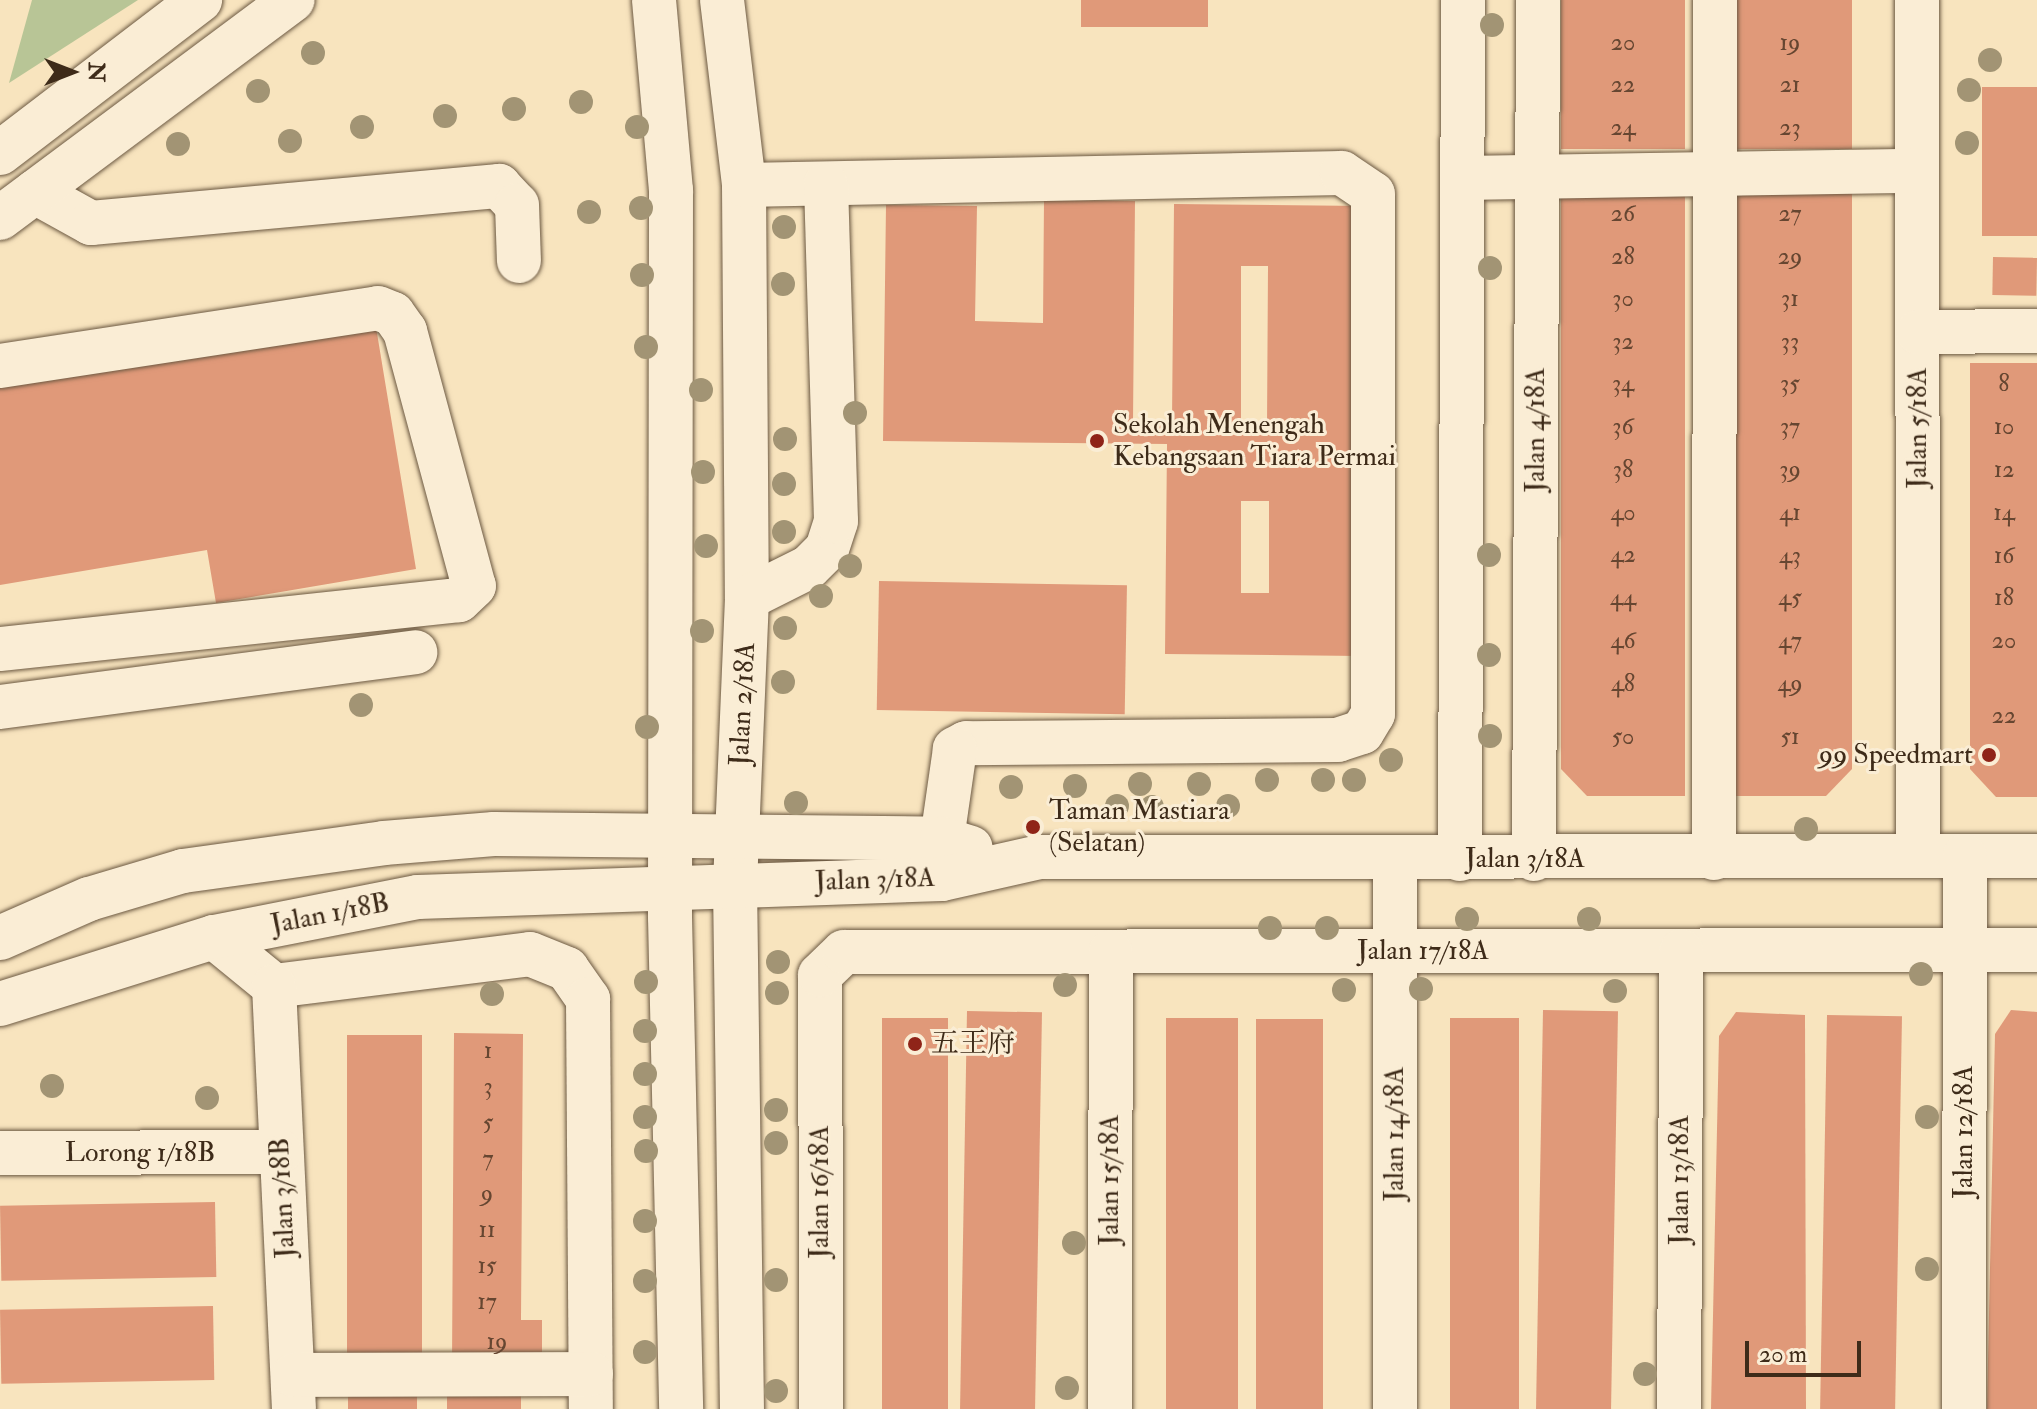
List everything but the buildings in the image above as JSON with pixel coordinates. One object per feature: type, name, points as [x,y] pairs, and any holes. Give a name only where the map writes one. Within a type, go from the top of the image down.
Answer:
[{"type":"street","points":[[0,153],[200,0]]},
{"type":"street","points":[[0,218],[293,0]]},
{"type":"street","points":[[654,0],[671,190],[670,838],[681,1409]]},
{"type":"street","name":"Jalan 2/18A","points":[[722,0],[744,185],[747,598],[735,884],[742,1409]]},
{"type":"street","points":[[1460,859],[1463,0]]},
{"type":"street","name":"Jalan 4/18A","points":[[1534,859],[1538,0]]},
{"type":"street","points":[[1714,858],[1715,0]]},
{"type":"street","name":"Jalan 5/18A","points":[[1917,0],[1918,856]]},
{"type":"street","points":[[1462,178],[1917,171]]},
{"type":"street","points":[[744,185],[1342,173],[1373,194],[1373,714],[1362,732],[1338,740],[966,743],[955,749],[942,839]]},
{"type":"street","points":[[747,598],[809,567],[827,549],[836,521],[826,184]]},
{"type":"street","points":[[35,192],[91,223],[499,186],[517,205],[519,261]]},
{"type":"street","points":[[0,366],[378,308],[393,314],[405,331],[474,586],[459,600],[0,649]]},
{"type":"street","points":[[1918,332],[2037,331]]},
{"type":"street","points":[[0,707],[415,652]]},
{"type":"street","points":[[0,928],[89,899],[278,854],[494,834],[670,838]]},
{"type":"street","name":"Jalan 3/18A","points":[[670,838],[942,839],[1012,860]]},
{"type":"street","name":"Jalan 12/18A","points":[[1964,1409],[1965,856]]},
{"type":"street","name":"Jalan 3/18A","points":[[671,884],[942,879],[1012,860],[2037,856]]},
{"type":"street","name":"Jalan 14/18A","points":[[1395,860],[1395,1409]]},
{"type":"street","name":"Jalan 1/18B","points":[[0,1004],[214,937],[308,916],[418,897],[671,884]]},
{"type":"street","points":[[0,938],[89,899]]},
{"type":"street","points":[[274,986],[308,916]]},
{"type":"street","points":[[214,937],[274,986],[530,954],[567,969],[588,999],[591,1391],[294,1392]]},
{"type":"street","name":"Jalan 17/18A","points":[[820,975],[844,952],[2037,950]]},
{"type":"street","name":"Jalan 13/18A","points":[[1679,1409],[1681,951]]},
{"type":"street","name":"Jalan 15/18A","points":[[1110,1409],[1111,952]]},
{"type":"street","name":"Jalan 16/18A","points":[[820,975],[821,1409]]},
{"type":"street","name":"Jalan 3/18B","points":[[274,986],[294,1392]]},
{"type":"street","name":"Lorong 1/18B","points":[[0,1153],[280,1152]]},
{"type":"green space","points":[[32,0],[138,0],[9,83]]},
{"type":"place","name":"Sekolah Menengah Kebangsaan Tiara Permai","points":[[1097,441]]},
{"type":"place","name":"99 Speedmart","points":[[1989,755]]},
{"type":"place","name":"Taman Mastiara (Selatan)","points":[[1033,827]]},
{"type":"place","name":"五王府","points":[[915,1044]]}]
